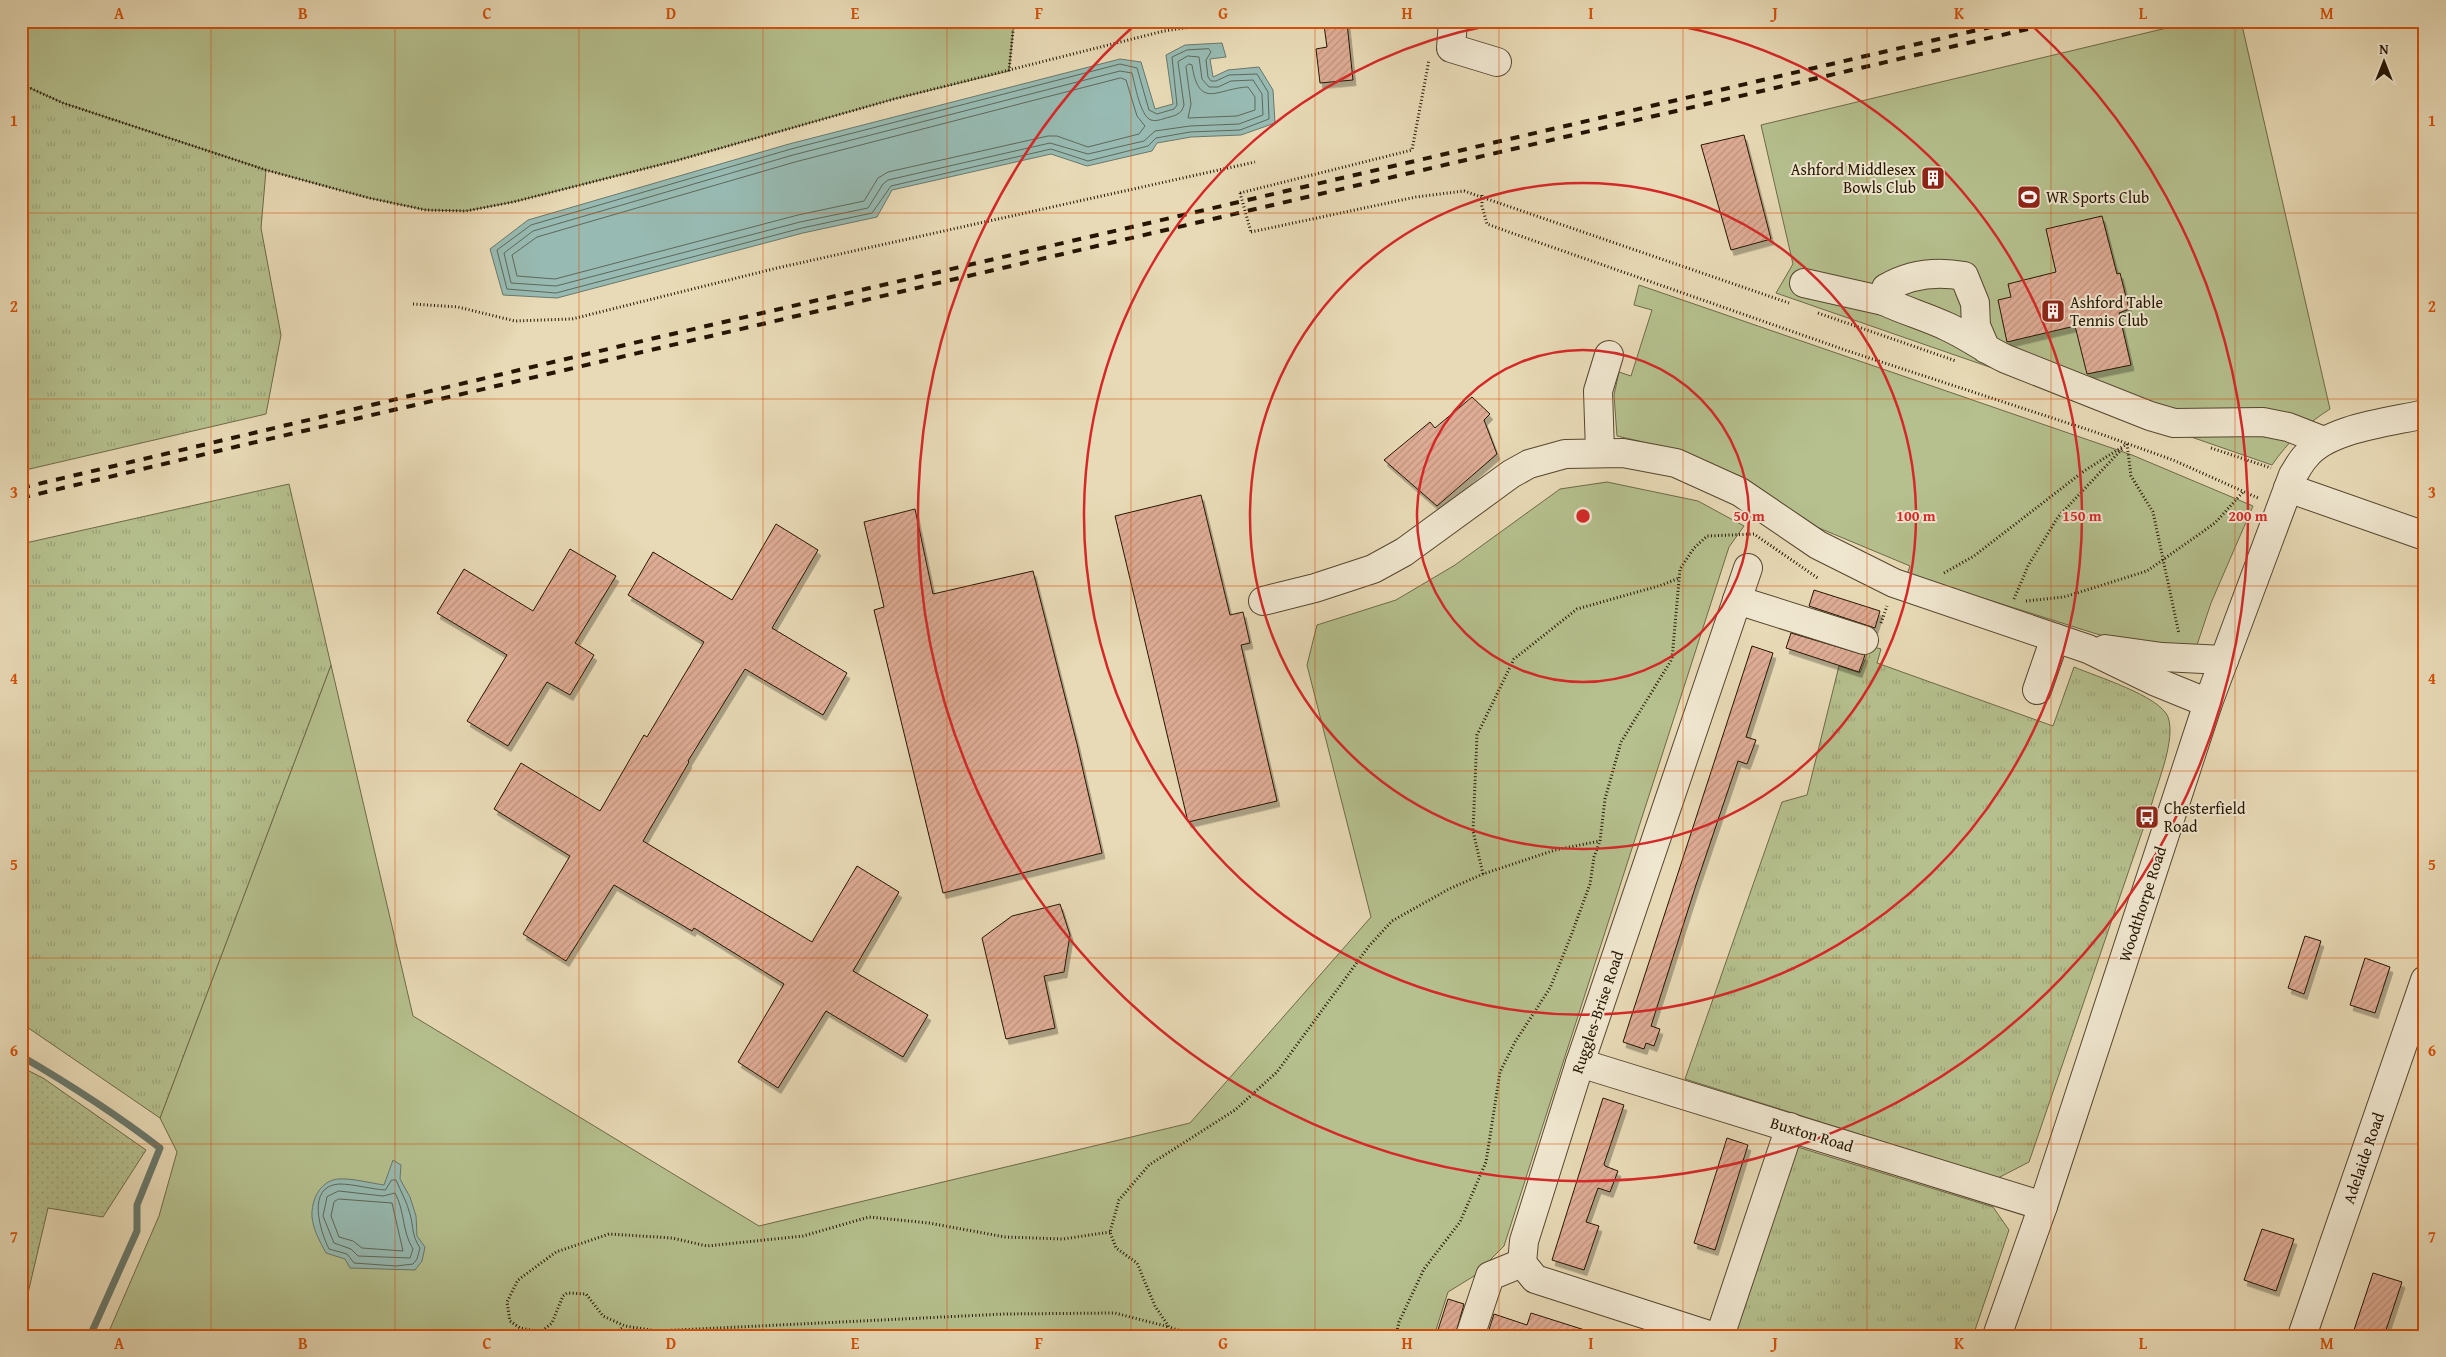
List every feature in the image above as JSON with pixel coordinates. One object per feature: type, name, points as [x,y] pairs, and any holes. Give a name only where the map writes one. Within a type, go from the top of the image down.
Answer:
[{"type":"street","points":[[1453,21],[1451,48],[1497,62]]},
{"type":"street","points":[[1884,301],[1886,288],[1900,280],[1926,274],[1964,276],[1975,303],[1976,326],[1986,349]]},
{"type":"street","points":[[1798,294],[1884,301],[1908,313],[1948,326],[1986,349],[2090,393],[2174,423],[2263,422],[2288,428],[2324,441]]},
{"type":"street","points":[[1600,452],[1598,391],[1609,355]]},
{"type":"street","name":"Woodthorpe Road","points":[[1997,1336],[2044,1206],[2208,703],[2287,490],[2306,454],[2324,441],[2343,432],[2425,414]]},
{"type":"street","points":[[1263,601],[1315,588],[1373,569],[1404,552],[1496,485],[1529,464],[1565,454],[1622,453],[1676,463],[1718,480],[1740,492],[1818,545],[1894,583],[2088,649],[2154,681],[2208,703]]},
{"type":"street","points":[[2287,490],[2425,536]]},
{"type":"street","name":"Ruggles-Brise Road","points":[[1522,1263],[1524,1241],[1580,1063],[1748,568]]},
{"type":"street","points":[[1738,600],[1864,640]]},
{"type":"street","points":[[2036,690],[2055,638]]},
{"type":"street","points":[[2088,649],[2118,649],[2162,657],[2224,660]]},
{"type":"street","name":"Adelaide Road","points":[[2302,1336],[2425,980]]},
{"type":"street","name":"Buxton Road","points":[[1580,1063],[2044,1206]]},
{"type":"street","points":[[1720,1336],[1790,1127]]},
{"type":"street","points":[[1470,1336],[1490,1276],[1522,1263],[1535,1278],[1712,1336]]},
{"type":"path","points":[[1009,71],[1014,21]]},
{"type":"path","points":[[21,84],[62,103],[181,140],[266,170],[369,198],[426,210],[466,211],[513,202],[675,161],[894,98],[1164,31],[1231,21]]},
{"type":"path","points":[[1430,58],[1412,150],[1240,192],[1251,232],[1439,193],[1464,191],[1798,294]]},
{"type":"path","points":[[413,304],[458,307],[515,320],[572,319],[777,268],[1255,162]]},
{"type":"path","points":[[1482,196],[1482,206],[1487,224],[1848,350],[2173,460],[2244,492],[2287,490]]},
{"type":"path","points":[[1810,311],[1959,362]]},
{"type":"path","points":[[2127,444],[2131,476],[2153,512],[2184,658]]},
{"type":"path","points":[[2127,444],[2058,517],[2028,566],[2012,602],[2064,597],[2147,571],[2215,523],[2244,492]]},
{"type":"path","points":[[1936,578],[1974,556],[2084,471],[2127,444]]},
{"type":"path","points":[[2208,448],[2287,490]]},
{"type":"path","points":[[1396,1336],[1399,1322],[1424,1269],[1460,1222],[1486,1162],[1500,1072],[1515,1042],[1550,988],[1590,884],[1594,857],[1600,841],[1605,799],[1621,742],[1672,659],[1680,569],[1694,548],[1707,536],[1754,534],[1819,579]]},
{"type":"path","points":[[1483,874],[1473,831],[1477,735],[1514,660],[1577,609],[1662,585],[1679,577]]},
{"type":"path","points":[[1864,640],[1876,639],[1894,583]]},
{"type":"path","points":[[1169,1327],[1155,1306],[1137,1263],[1116,1248],[1110,1232],[1119,1200],[1149,1165],[1235,1110],[1277,1072],[1369,946],[1392,922],[1449,889],[1483,874],[1554,850],[1600,841]]},
{"type":"path","points":[[1110,1232],[1063,1239],[1006,1237],[929,1223],[870,1218],[803,1236],[707,1246],[672,1238],[609,1234],[556,1252],[518,1280],[507,1302],[510,1321],[520,1328],[541,1332],[552,1323],[562,1296],[567,1293],[586,1294],[603,1316],[625,1326],[657,1331],[1004,1314],[1115,1313],[1195,1336]]},
{"type":"path","points":[[610,1336],[625,1326]]},
{"type":"green space","points":[[21,21],[1014,21],[1009,71],[894,99],[675,161],[513,202],[466,211],[426,210],[369,198],[266,170],[63,103],[21,84]]},
{"type":"green space","name":"WR Sports Club","points":[[2196,21],[2241,21],[2330,409],[2298,434],[2272,465],[1776,293],[1793,264],[1761,125]]},
{"type":"green space","points":[[21,84],[63,103],[266,170],[261,228],[281,335],[266,414],[21,471]]},
{"type":"green space","points":[[1639,285],[2132,455],[2253,506],[2211,603],[2197,645],[2171,649],[2103,636],[1907,574],[1910,566],[1819,528],[1742,477],[1678,450],[1617,436],[1614,395],[1619,372],[1631,376],[1652,310],[1634,305]]},
{"type":"green space","points":[[1607,482],[1698,501],[1744,526],[1729,547],[1504,1246],[1474,1276],[1448,1292],[1434,1336],[107,1336],[159,1216],[177,1152],[160,1118],[331,665],[413,1016],[759,1226],[1190,1123],[1371,917],[1307,665],[1317,625],[1396,600],[1455,565],[1560,489]]},
{"type":"green space","points":[[289,484],[331,665],[160,1118],[21,1023],[21,544]]},
{"type":"green space","points":[[1870,646],[1881,649],[1877,663],[2053,726],[2074,667],[2140,694],[2163,709],[2168,717],[2170,737],[2162,772],[2029,1162],[1998,1178],[1685,1079],[1782,802],[1807,795],[1839,666],[1860,673]]},
{"type":"green space","points":[[21,1067],[43,1078],[146,1150],[103,1217],[48,1208],[28,1293],[21,1292]]},
{"type":"green space","points":[[1791,1145],[1993,1207],[2009,1230],[1973,1336],[1729,1336]]},
{"type":"water","points":[[1222,43],[1226,57],[1210,59],[1213,77],[1228,70],[1259,67],[1273,90],[1275,123],[1241,135],[1191,137],[1157,143],[1152,151],[1087,166],[1051,154],[892,190],[877,217],[803,233],[557,298],[503,295],[490,249],[528,220],[789,144],[1120,59],[1141,62],[1155,109],[1173,104],[1166,55],[1185,45]]},
{"type":"water","points":[[393,1160],[401,1165],[400,1179],[410,1197],[416,1216],[417,1236],[425,1247],[422,1261],[415,1270],[350,1268],[345,1259],[326,1253],[321,1244],[315,1231],[312,1217],[315,1198],[326,1183],[338,1179],[384,1185]]},
{"type":"building","points":[[1347,23],[1353,80],[1320,83],[1316,49],[1327,47],[1324,25]]},
{"type":"building","points":[[1744,135],[1771,239],[1731,250],[1701,145]]},
{"type":"building","points":[[2102,216],[2117,274],[2120,273],[2129,309],[2119,313],[2131,365],[2087,374],[2075,326],[2007,342],[1998,300],[2011,297],[2008,284],[2056,272],[2046,229]]},
{"type":"building","points":[[1472,397],[1490,414],[1484,420],[1497,454],[1437,506],[1384,460],[1430,422],[1435,428]]},
{"type":"building","points":[[1201,495],[1230,615],[1243,612],[1250,643],[1241,645],[1277,801],[1188,822],[1115,516]]},
{"type":"building","points":[[915,509],[933,594],[1033,571],[1077,744],[1102,853],[943,893],[874,610],[884,607],[864,522]]},
{"type":"building","points":[[776,524],[818,550],[772,628],[847,673],[823,715],[745,669],[688,761],[643,841],[812,942],[857,866],[899,892],[853,971],[928,1015],[903,1057],[826,1011],[778,1088],[738,1062],[784,984],[694,928],[692,931],[614,885],[566,961],[523,934],[570,856],[494,809],[521,763],[600,811],[644,735],[647,737],[704,642],[628,595],[653,552],[732,600]]},
{"type":"building","points":[[570,549],[616,576],[575,643],[594,655],[570,695],[547,682],[508,746],[467,721],[507,655],[437,613],[464,569],[533,611]]},
{"type":"building","points":[[1814,590],[1880,611],[1875,628],[1809,606]]},
{"type":"building","points":[[1791,633],[1865,655],[1859,672],[1786,648]]},
{"type":"building","points":[[1752,646],[1773,653],[1746,737],[1756,740],[1747,764],[1738,761],[1651,1026],[1660,1029],[1654,1046],[1646,1043],[1644,1049],[1623,1042]]},
{"type":"building","points":[[1060,904],[1070,935],[1064,972],[1044,976],[1055,1028],[1006,1039],[982,938],[1012,916]]},
{"type":"building","points":[[2305,936],[2321,941],[2304,994],[2288,988]]},
{"type":"building","points":[[2365,958],[2390,967],[2375,1013],[2350,1005]]},
{"type":"building","points":[[1603,1098],[1624,1105],[1604,1164],[1618,1171],[1610,1192],[1598,1188],[1586,1222],[1599,1226],[1584,1270],[1552,1260]]},
{"type":"building","points":[[1727,1138],[1748,1145],[1715,1250],[1694,1243]]},
{"type":"building","points":[[2262,1229],[2294,1239],[2276,1291],[2244,1280]]},
{"type":"building","points":[[2373,1273],[2402,1282],[2384,1336],[2352,1336]]},
{"type":"building","points":[[1448,1299],[1464,1304],[1455,1336],[1436,1336]]},
{"type":"building","points":[[1531,1313],[1591,1332],[1590,1336],[1487,1336],[1494,1314],[1527,1325]]},
{"type":"waterway","points":[[21,1056],[92,1100],[160,1148],[137,1205],[137,1231],[90,1336]]},
{"type":"railway","points":[[21,488],[625,345],[2016,21]]},
{"type":"railway","points":[[21,498],[2062,21]]},
{"type":"place","name":"Ashford Middlesex Bowls Club","points":[[1933,178]]},
{"type":"place","name":"WR Sports Club","points":[[2029,197]]},
{"type":"place","name":"Ashford Table Tennis Club","points":[[2053,311]]},
{"type":"place","name":"Chesterfield Road","points":[[2147,817]]}]
